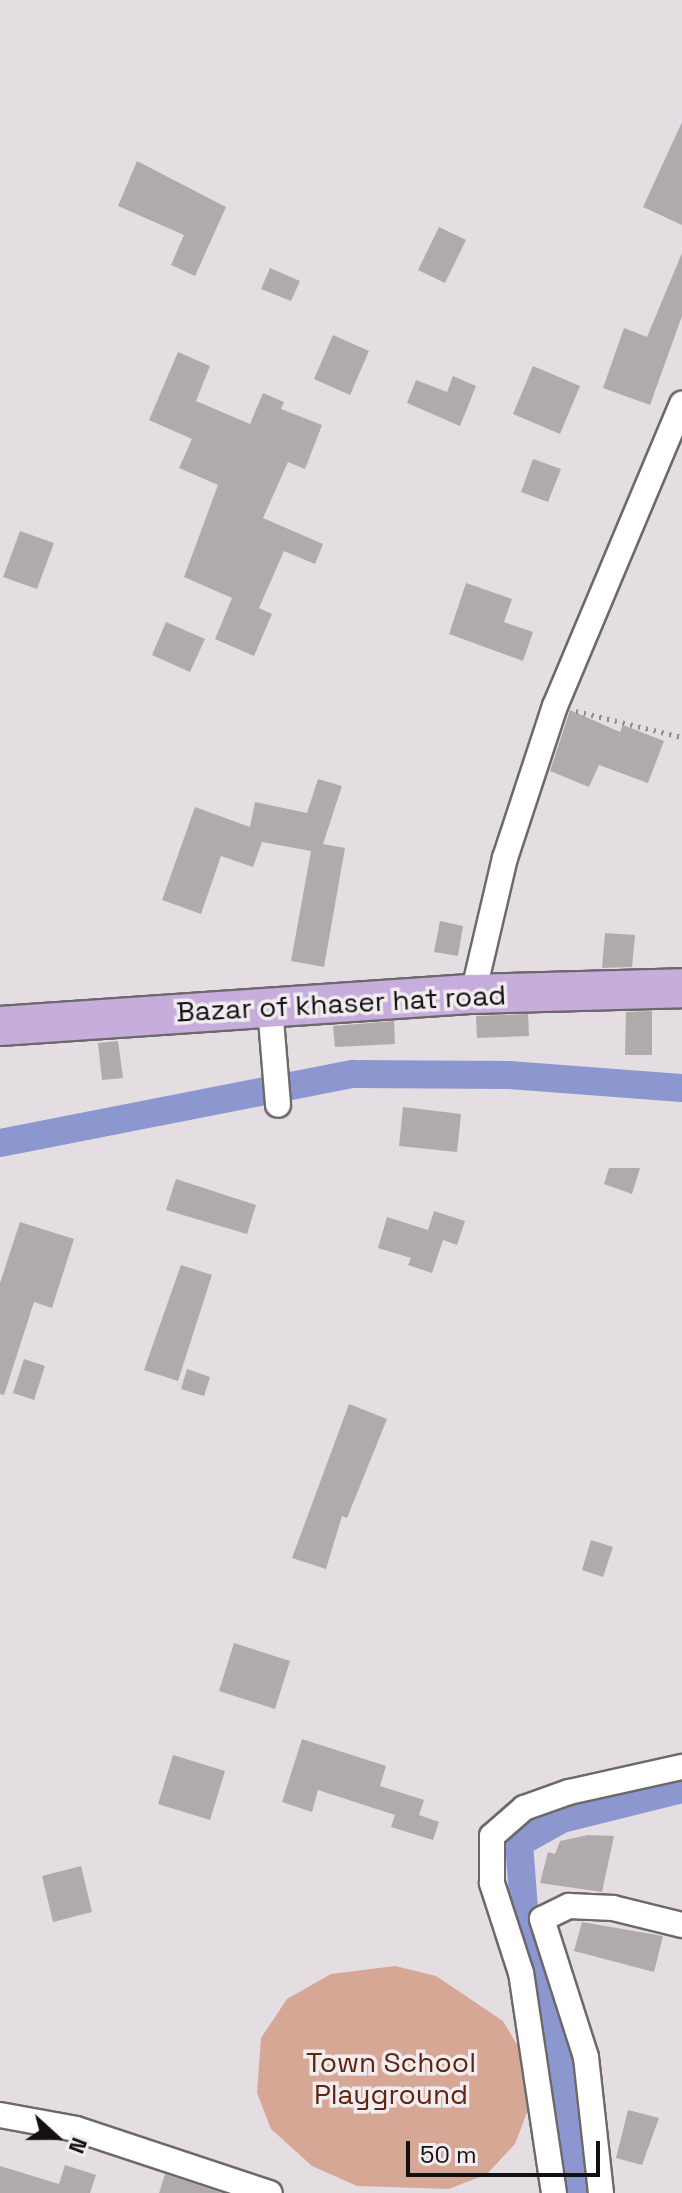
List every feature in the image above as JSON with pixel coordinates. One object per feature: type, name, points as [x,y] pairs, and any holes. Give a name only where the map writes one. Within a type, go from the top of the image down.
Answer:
[{"type":"main road","name":"Bazar of khaser hat road","points":[[0,1026],[271,1022],[473,994],[682,988]]},
{"type":"street","points":[[473,994],[505,858],[555,706],[682,404]]},
{"type":"street","points":[[271,1022],[278,1105]]},
{"type":"street","points":[[554,2193],[521,1973],[492,1883],[492,1836],[524,1808],[569,1792],[682,1767]]},
{"type":"street","points":[[601,2193],[586,2057],[542,1919],[569,1906],[613,1908],[682,1925]]},
{"type":"street","points":[[0,2115],[76,2129],[270,2193]]},
{"type":"path","points":[[555,706],[682,737]]},
{"type":"green space","name":"Town School Playground","points":[[395,1966],[436,1976],[503,2021],[528,2063],[532,2099],[515,2144],[487,2174],[449,2189],[357,2186],[312,2166],[271,2129],[257,2093],[261,2038],[287,1999],[331,1974]]},
{"type":"building","points":[[682,122],[682,225],[643,207]]},
{"type":"building","points":[[137,161],[226,207],[195,276],[171,265],[184,235],[118,206]]},
{"type":"building","points":[[439,227],[466,240],[445,283],[418,270]]},
{"type":"building","points":[[682,253],[682,316],[650,405],[603,388],[624,328],[647,337]]},
{"type":"building","points":[[270,268],[300,281],[291,301],[261,289]]},
{"type":"building","points":[[333,335],[369,351],[350,395],[314,379]]},
{"type":"building","points":[[178,352],[210,366],[196,401],[250,424],[263,393],[284,402],[281,409],[322,425],[305,469],[288,462],[263,518],[323,544],[315,564],[284,551],[259,608],[272,614],[254,656],[215,639],[232,598],[184,577],[218,485],[179,468],[192,439],[149,420]]},
{"type":"building","points":[[533,366],[580,386],[560,434],[513,414]]},
{"type":"building","points":[[453,376],[476,386],[460,426],[407,403],[416,380],[447,392]]},
{"type":"building","points":[[533,459],[561,469],[548,502],[521,492]]},
{"type":"building","points":[[20,531],[54,543],[37,589],[3,577]]},
{"type":"building","points":[[466,583],[512,599],[504,622],[533,632],[523,661],[449,634]]},
{"type":"building","points":[[166,622],[205,639],[190,672],[152,655]]},
{"type":"building","points":[[570,710],[620,732],[623,725],[664,741],[648,783],[599,765],[589,787],[550,771]]},
{"type":"building","points":[[318,779],[342,786],[323,844],[345,848],[324,967],[291,961],[311,851],[262,842],[253,867],[221,856],[201,914],[162,900],[195,807],[250,827],[255,802],[307,813]]},
{"type":"building","points":[[440,921],[463,926],[458,956],[434,952]]},
{"type":"building","points":[[605,933],[635,935],[632,967],[602,968]]},
{"type":"building","points":[[652,1011],[652,1055],[625,1055],[626,1012]]},
{"type":"building","points":[[528,1014],[529,1036],[477,1038],[476,1016]]},
{"type":"building","points":[[394,1021],[395,1044],[335,1047],[333,1026]]},
{"type":"building","points":[[118,1041],[123,1078],[102,1080],[98,1043]]},
{"type":"building","points":[[403,1107],[461,1114],[457,1152],[399,1146]]},
{"type":"building","points":[[609,1168],[640,1168],[632,1194],[604,1184]]},
{"type":"building","points":[[176,1179],[256,1205],[247,1234],[166,1210]]},
{"type":"building","points":[[434,1211],[465,1221],[457,1245],[443,1240],[432,1273],[408,1265],[411,1258],[378,1248],[387,1217],[428,1230]]},
{"type":"building","points":[[20,1222],[74,1239],[52,1308],[34,1302],[4,1395],[0,1394],[0,1283]]},
{"type":"building","points":[[181,1265],[212,1275],[178,1381],[144,1370]]},
{"type":"building","points":[[24,1359],[45,1366],[34,1400],[13,1393]]},
{"type":"building","points":[[187,1369],[210,1377],[204,1396],[181,1389]]},
{"type":"building","points":[[349,1404],[387,1419],[347,1518],[342,1516],[326,1569],[292,1558]]},
{"type":"building","points":[[591,1540],[613,1547],[603,1577],[582,1570]]},
{"type":"building","points":[[234,1643],[290,1661],[275,1709],[219,1691]]},
{"type":"building","points":[[302,1739],[386,1766],[380,1786],[424,1800],[419,1815],[439,1822],[433,1840],[391,1827],[395,1815],[318,1790],[312,1812],[282,1802]]},
{"type":"building","points":[[173,1755],[225,1771],[210,1820],[158,1804]]},
{"type":"building","points":[[588,1835],[614,1836],[602,1892],[540,1883],[548,1852],[555,1854],[560,1841]]},
{"type":"building","points":[[81,1866],[92,1912],[53,1922],[42,1876]]},
{"type":"building","points":[[582,1922],[663,1936],[654,1972],[574,1951]]},
{"type":"building","points":[[628,2110],[659,2118],[642,2165],[616,2158]]},
{"type":"building","points":[[65,2165],[96,2175],[90,2193],[0,2193],[0,2166],[59,2184]]},
{"type":"building","points":[[165,2174],[222,2193],[159,2193]]},
{"type":"waterway","points":[[0,1143],[353,1074],[509,1075],[682,1088]]},
{"type":"waterway","points":[[574,2193],[554,2016],[524,1909],[519,1843],[562,1819],[682,1789]]}]
